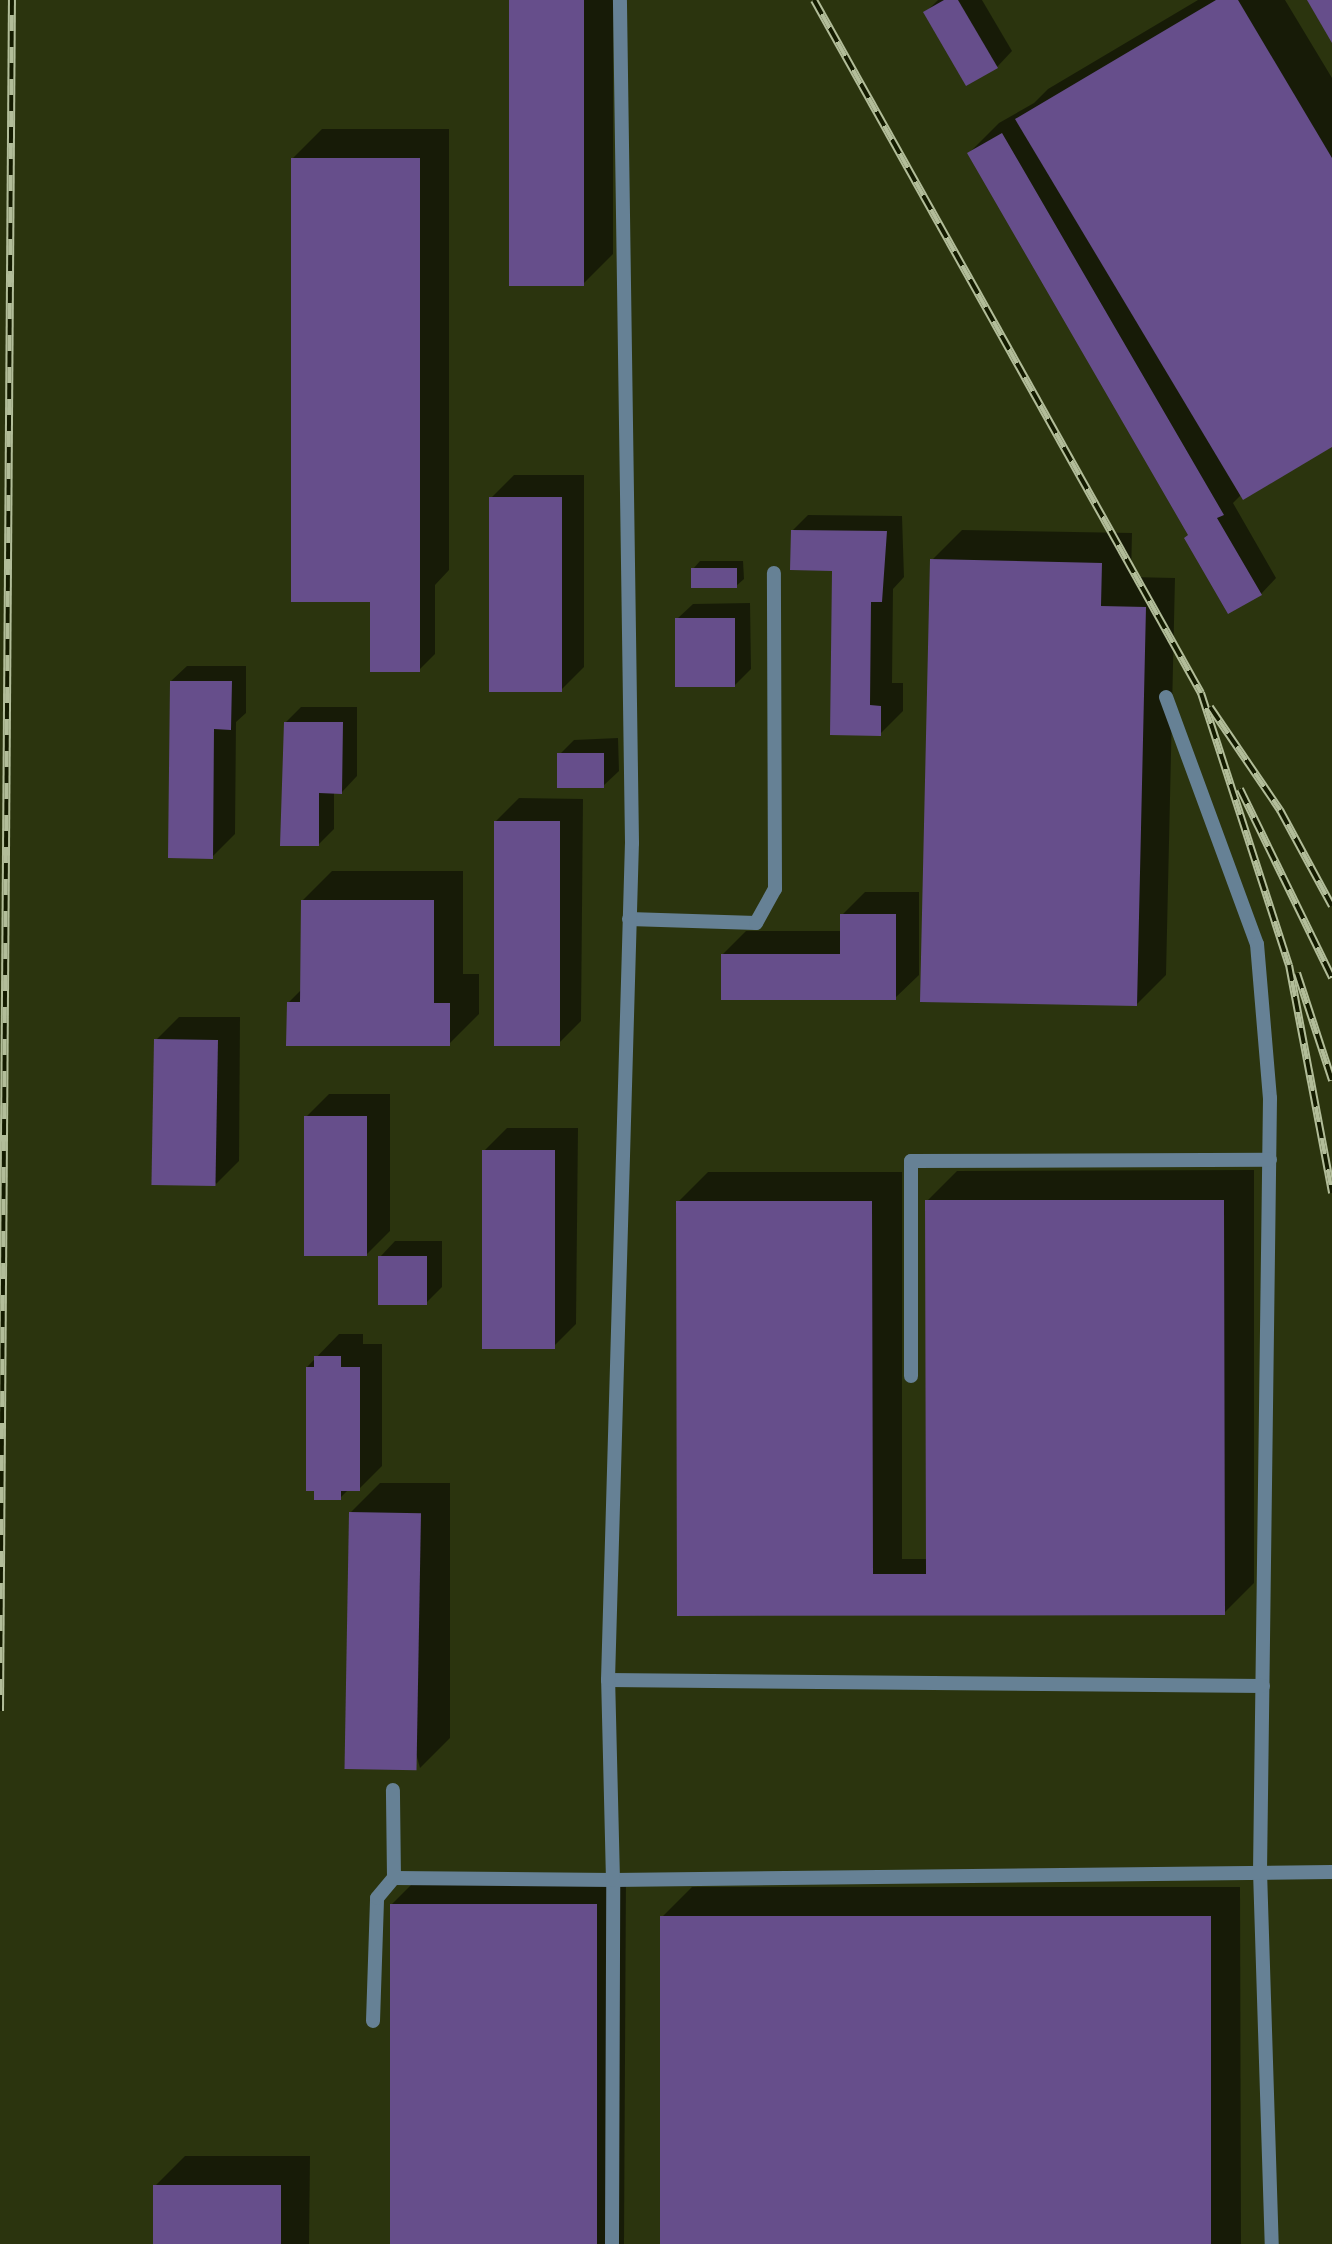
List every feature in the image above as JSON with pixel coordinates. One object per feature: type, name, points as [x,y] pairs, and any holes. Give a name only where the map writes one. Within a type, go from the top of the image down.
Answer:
[{"type":"lane","points":[[612,2244],[613,1880],[608,1680],[632,844],[620,0]]},
{"type":"lane","points":[[629,919],[756,923],[775,889],[774,573]]},
{"type":"lane","points":[[1166,697],[1257,944],[1270,1098],[1260,1871],[1272,2244]]},
{"type":"lane","points":[[911,1376],[911,1161],[1269,1160]]},
{"type":"lane","points":[[608,1680],[1263,1686]]},
{"type":"lane","points":[[373,2021],[377,1898],[394,1878],[393,1790]]},
{"type":"lane","points":[[394,1878],[613,1880],[1332,1871]]},
{"type":"building","points":[[509,0],[584,0],[584,286],[509,286]]},
{"type":"building","points":[[944,0],[958,0],[998,68],[966,86],[923,12]]},
{"type":"building","points":[[1216,0],[1238,0],[1332,158],[1332,447],[1243,500],[1015,119]]},
{"type":"building","points":[[1307,0],[1332,0],[1332,43]]},
{"type":"building","points":[[1002,133],[1224,515],[1217,518],[1262,595],[1228,614],[1184,538],[1188,535],[967,153]]},
{"type":"building","points":[[291,158],[420,158],[420,672],[370,672],[370,602],[291,602]]},
{"type":"building","points":[[489,497],[562,497],[562,692],[489,692]]},
{"type":"building","points":[[791,530],[887,531],[882,602],[871,602],[870,705],[881,706],[881,736],[830,735],[832,571],[790,570]]},
{"type":"building","points":[[930,559],[1102,563],[1101,606],[1146,607],[1137,1006],[920,1002]]},
{"type":"building","points":[[691,568],[737,568],[737,588],[691,588]]},
{"type":"building","points":[[675,618],[735,618],[735,687],[675,687]]},
{"type":"building","points":[[170,681],[232,681],[231,730],[214,729],[213,859],[168,858]]},
{"type":"building","points":[[284,722],[343,722],[342,794],[319,793],[319,846],[280,846]]},
{"type":"building","points":[[557,753],[604,753],[604,788],[557,788]]},
{"type":"building","points":[[494,821],[560,821],[560,1046],[494,1046]]},
{"type":"building","points":[[301,900],[434,900],[434,1003],[450,1003],[450,1046],[286,1046],[287,1002],[300,1002]]},
{"type":"building","points":[[840,914],[896,914],[896,1000],[721,1000],[721,954],[840,954]]},
{"type":"building","points":[[154,1039],[218,1040],[215,1186],[151,1185]]},
{"type":"building","points":[[304,1116],[367,1116],[367,1256],[304,1256]]},
{"type":"building","points":[[482,1150],[555,1150],[555,1349],[482,1349]]},
{"type":"building","points":[[925,1200],[1224,1200],[1225,1615],[677,1616],[676,1201],[872,1201],[873,1574],[926,1574]]},
{"type":"building","points":[[378,1256],[427,1256],[427,1305],[378,1305]]},
{"type":"building","points":[[314,1356],[341,1356],[341,1367],[360,1367],[360,1491],[341,1491],[341,1500],[314,1500],[314,1491],[306,1491],[306,1367],[314,1367]]},
{"type":"building","points":[[349,1512],[421,1513],[417,1770],[345,1769]]},
{"type":"building","points":[[390,1904],[597,1904],[597,2244],[390,2244]]},
{"type":"building","points":[[660,1916],[1211,1916],[1211,2244],[660,2244]]},
{"type":"building","points":[[153,2185],[281,2185],[281,2244],[153,2244]]},
{"type":"railway","points":[[0,1711],[12,0]]},
{"type":"railway","points":[[814,0],[1201,693],[1289,965],[1332,1193]]},
{"type":"railway","points":[[1210,707],[1280,810],[1332,906]]},
{"type":"railway","points":[[1240,789],[1332,978]]},
{"type":"railway","points":[[1297,973],[1332,1080]]}]
